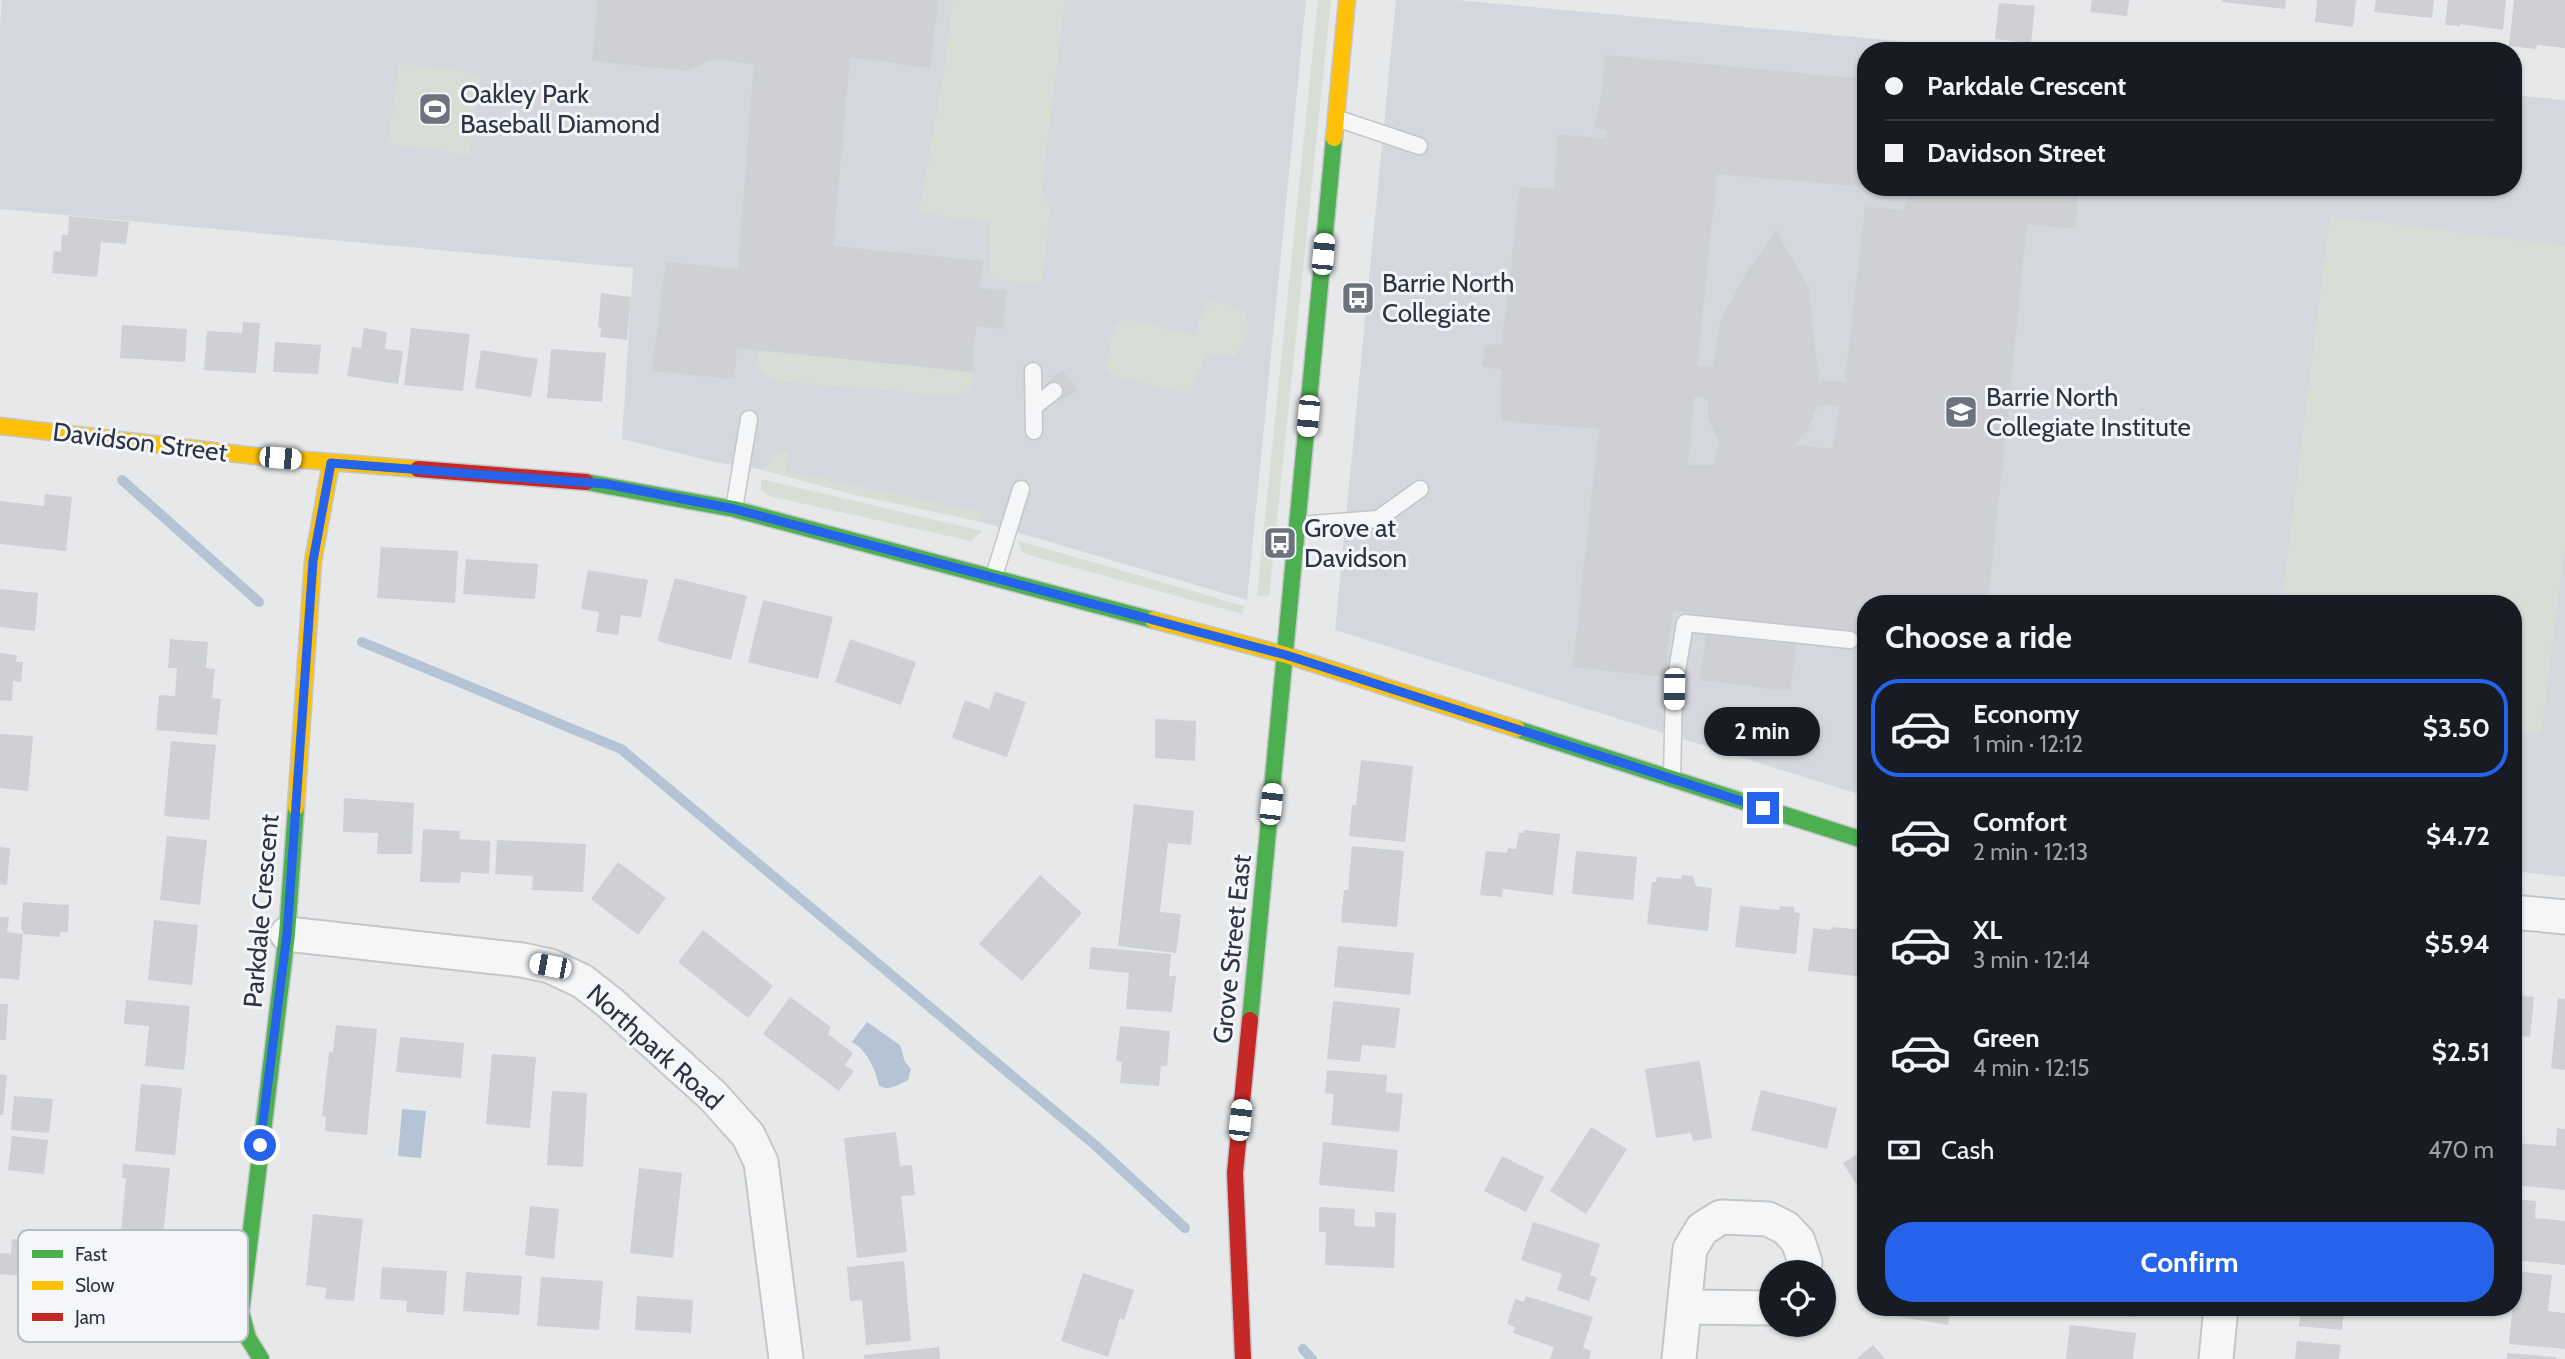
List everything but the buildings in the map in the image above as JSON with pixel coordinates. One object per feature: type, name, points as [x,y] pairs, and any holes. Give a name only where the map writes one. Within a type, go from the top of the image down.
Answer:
[{"type":"street","name":"Grove Street East","points":[[1243,1359],[1234,1173],[1347,0]]},
{"type":"street","name":"Davidson Street","points":[[0,426],[255,456],[606,484],[734,509],[1286,655],[1857,838]]},
{"type":"street","name":"Parkdale Crescent","points":[[248,1254],[287,934],[313,561],[331,463]]},
{"type":"street","points":[[2522,913],[2565,917]]},
{"type":"street","name":"Northpark Road","points":[[287,934],[522,960],[550,966],[582,981],[609,1002],[713,1096],[748,1135],[761,1162],[786,1359]]},
{"type":"street","points":[[1679,1359],[1690,1249],[1702,1229],[1721,1217],[1768,1219],[1786,1228],[1798,1241],[1804,1260]]},
{"type":"street","points":[[1685,1307],[1759,1308]]},
{"type":"street","points":[[2216,1359],[2220,1316]]},
{"type":"street","name":"Parkdale Crescent","points":[[248,1338],[261,1359]]},
{"type":"lane","points":[[1336,118],[1419,146]]},
{"type":"lane","points":[[1033,371],[1034,431]]},
{"type":"lane","points":[[1035,406],[1054,391]]},
{"type":"lane","points":[[734,509],[749,419]]},
{"type":"lane","points":[[994,576],[1021,489]]},
{"type":"lane","points":[[1298,525],[1378,519],[1420,489]]},
{"type":"lane","points":[[1672,778],[1674,689],[1685,623],[1850,640]]},
{"type":"shaded area","points":[[2,0],[1306,0],[1247,600],[982,522],[622,439],[633,268],[0,209]]},
{"type":"shaded area","points":[[953,0],[1065,0],[1042,189],[1050,211],[1042,284],[991,279],[989,222],[919,213],[944,70]]},
{"type":"shaded area","points":[[1318,0],[1331,0],[1269,597],[1257,595]]},
{"type":"shaded area","name":"Barrie North Collegiate Institute","points":[[1396,0],[1457,0],[1909,42],[1857,42],[1857,196],[2522,196],[2522,96],[2565,100],[2565,877],[2522,872],[2522,595],[1857,595],[1857,793],[1335,630]]},
{"type":"shaded area","name":"Oakley Park Baseball Diamond","points":[[399,63],[481,74],[470,155],[388,144]]},
{"type":"shaded area","points":[[2330,216],[2565,246],[2565,544],[2541,734],[2522,731],[2522,595],[2282,595]]},
{"type":"shaded area","points":[[1210,301],[1227,304],[1245,313],[1247,336],[1234,356],[1206,354],[1191,392],[1172,391],[1106,373],[1112,335],[1125,318],[1196,335],[1200,319]]},
{"type":"shaded area","points":[[760,350],[972,372],[972,385],[964,393],[950,396],[776,381],[763,374],[756,365]]},
{"type":"shaded area","points":[[788,452],[786,471],[980,512],[984,517],[982,522],[856,495],[763,470],[772,455]]},
{"type":"shaded area","points":[[761,479],[982,531],[971,541],[769,496],[761,490]]},
{"type":"shaded area","points":[[1019,541],[1244,606],[1242,614],[1025,554]]},
{"type":"water","points":[[867,1022],[900,1045],[905,1062],[911,1069],[908,1080],[890,1088],[879,1086],[870,1061],[852,1042]]},
{"type":"water","points":[[402,1109],[426,1111],[421,1158],[398,1156]]},
{"type":"waterway","points":[[122,480],[259,602]]},
{"type":"waterway","points":[[362,642],[621,749],[1095,1145],[1185,1228]]},
{"type":"waterway","points":[[1303,1349],[1312,1359]]},
{"type":"traffic: fast","points":[[1250,1020],[1334,138]]},
{"type":"traffic: fast","points":[[586,482],[734,509],[1153,620]]},
{"type":"traffic: fast","points":[[1517,729],[1857,838]]},
{"type":"traffic: fast","points":[[248,1254],[287,934],[296,807]]},
{"type":"traffic: fast","points":[[248,1338],[261,1359]]},
{"type":"traffic: slow","points":[[1334,138],[1347,0]]},
{"type":"traffic: slow","points":[[0,426],[255,456],[418,469]]},
{"type":"traffic: slow","points":[[296,807],[313,561],[331,463]]},
{"type":"traffic: slow","points":[[1153,620],[1286,655],[1517,729]]},
{"type":"traffic: jam","points":[[418,469],[586,482]]},
{"type":"traffic: jam","points":[[1243,1359],[1235,1173],[1250,1020]]},
{"type":"place","name":"Oakley Park Baseball Diamond","points":[[435,109]]},
{"type":"place","name":"Barrie North Collegiate","points":[[1358,298]]},
{"type":"place","name":"Barrie North Collegiate Institute","points":[[1961,412]]},
{"type":"place","name":"Grove at Davidson","points":[[1280,543]]},
{"type":"route","points":[[260,1145],[287,934],[313,561],[331,463],[606,484],[636,488],[795,523],[1286,655],[1763,808]]}]
